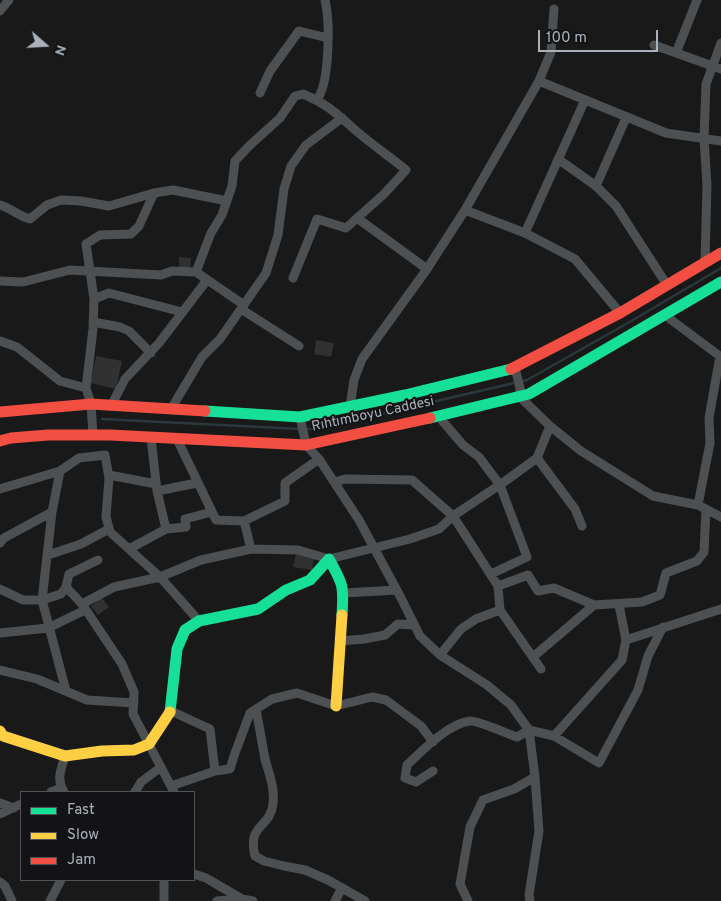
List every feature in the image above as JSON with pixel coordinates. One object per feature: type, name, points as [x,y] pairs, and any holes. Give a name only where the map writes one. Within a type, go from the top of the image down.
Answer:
[{"type":"street","points":[[0,11],[9,0]]},
{"type":"street","points":[[317,100],[324,88],[328,38],[326,0]]},
{"type":"street","points":[[676,53],[697,0]]},
{"type":"street","points":[[350,407],[354,380],[362,359],[427,269],[466,210],[539,81],[552,52],[554,9]]},
{"type":"street","points":[[260,92],[270,71],[299,31],[328,38]]},
{"type":"street","points":[[705,262],[707,185],[704,138],[706,84],[717,68],[721,42]]},
{"type":"street","points":[[654,45],[717,68]]},
{"type":"street","points":[[539,81],[666,133],[721,140]]},
{"type":"street","points":[[196,272],[211,233],[222,215],[227,201],[232,186],[235,161],[280,118],[294,96],[304,94],[317,100],[342,118],[406,170],[384,194],[346,228],[317,218],[293,278]]},
{"type":"street","points":[[525,233],[585,100]]},
{"type":"street","points":[[171,409],[202,356],[220,339],[266,273],[278,235],[284,189],[291,166],[306,145],[342,118]]},
{"type":"street","points":[[596,186],[626,118]]},
{"type":"street","points":[[558,159],[596,186],[616,206],[667,285]]},
{"type":"street","points":[[0,205],[10,208],[20,216],[30,219],[47,205],[60,200],[81,201],[109,206],[154,193],[173,190],[227,201]]},
{"type":"street","points":[[93,435],[92,404],[86,388],[94,299],[86,244],[100,235],[131,234],[140,226],[154,193]]},
{"type":"street","points":[[466,210],[525,233],[575,259],[620,313]]},
{"type":"street","points":[[357,218],[427,269]]},
{"type":"street","points":[[0,412],[92,404],[301,420],[350,407],[516,371],[620,313],[721,253]]},
{"type":"street","points":[[0,281],[23,282],[70,270],[161,275],[172,271],[196,272],[242,307],[299,346]]},
{"type":"street","points":[[111,406],[125,379],[151,353],[207,280]]},
{"type":"street","name":"Rıhtımboyu Caddesi","points":[[0,441],[26,436],[93,435],[177,439],[305,440],[439,417],[542,387],[721,282]]},
{"type":"street","points":[[94,299],[109,293],[182,312]]},
{"type":"street","points":[[498,586],[528,575],[538,591],[554,588],[594,605],[619,605],[642,602],[660,595],[666,573],[697,561],[704,552],[702,507],[710,443],[709,418],[720,356],[666,316]]},
{"type":"street","points":[[93,322],[120,327],[129,331],[151,353]]},
{"type":"street","points":[[0,341],[17,347],[60,380],[86,388]]},
{"type":"street","points":[[516,371],[520,392],[550,426],[581,451],[653,496],[702,507],[721,517]]},
{"type":"street","points":[[439,417],[463,445],[479,457],[500,485],[527,557],[491,574]]},
{"type":"street","points":[[301,420],[305,440],[359,520],[420,636],[440,655],[487,686],[511,705],[529,730],[539,831],[529,895],[530,901]]},
{"type":"street","points":[[0,633],[48,628],[114,587],[160,577],[201,560],[252,549],[298,550],[329,559],[410,539],[439,529],[453,516],[537,458],[550,426]]},
{"type":"street","points":[[151,438],[156,487],[166,530]]},
{"type":"street","points":[[177,439],[216,520],[244,521],[285,501],[285,483],[319,459]]},
{"type":"street","points":[[0,489],[60,471],[79,458],[106,455],[109,475],[106,517],[110,532],[160,577],[199,621]]},
{"type":"street","points":[[537,458],[575,509],[582,526]]},
{"type":"street","points":[[60,471],[52,512],[42,600],[66,691]]},
{"type":"street","points":[[109,475],[156,487],[198,483]]},
{"type":"street","points":[[335,482],[345,479],[412,480],[453,516],[498,586],[500,610],[541,669]]},
{"type":"street","points":[[0,543],[4,538],[52,512]]},
{"type":"street","points":[[129,549],[166,530],[186,527],[185,519],[212,512]]},
{"type":"street","points":[[244,521],[252,549]]},
{"type":"street","points":[[48,555],[81,544],[109,529]]},
{"type":"street","points":[[329,559],[342,583],[344,592],[336,706]]},
{"type":"street","points":[[1,735],[65,756],[102,750],[134,750],[149,744],[171,711],[177,649],[185,630],[199,621],[258,609],[286,590],[310,580],[329,559]]},
{"type":"street","points":[[0,589],[23,600],[42,600],[62,594],[69,574],[98,560]]},
{"type":"street","points":[[66,587],[83,607],[122,664],[134,692],[134,714],[172,789],[215,771],[230,769],[250,713],[272,699],[297,693],[336,706],[372,698],[386,700],[421,726],[433,742]]},
{"type":"street","points":[[344,592],[397,590]]},
{"type":"street","points":[[533,657],[594,605]]},
{"type":"street","points":[[554,736],[622,660],[626,640],[619,605]]},
{"type":"street","points":[[626,640],[721,609]]},
{"type":"street","points":[[440,655],[461,629],[476,619],[500,610]]},
{"type":"street","points":[[340,642],[385,635],[398,624],[414,625]]},
{"type":"street","points":[[433,771],[416,782],[406,778],[407,765],[454,726],[471,720],[517,737],[529,730],[554,736],[600,763],[638,690],[648,656],[663,627]]},
{"type":"street","points":[[0,670],[37,679],[86,700],[134,704]]},
{"type":"street","points":[[256,709],[274,789],[273,807],[268,817],[256,831],[252,844],[255,856],[264,861],[305,870],[365,901]]},
{"type":"street","points":[[171,711],[210,729],[215,771]]},
{"type":"street","points":[[63,790],[59,784],[60,771],[65,756]]},
{"type":"street","points":[[135,791],[141,782],[162,767]]},
{"type":"street","points":[[468,901],[460,884],[470,827],[483,800],[514,789],[535,778]]},
{"type":"street","points":[[0,803],[17,806]]},
{"type":"street","points":[[0,814],[17,806]]},
{"type":"street","points":[[195,874],[206,878],[242,900]]},
{"type":"street","points":[[50,901],[60,881]]},
{"type":"street","points":[[164,881],[164,901]]},
{"type":"street","points":[[0,882],[5,886],[12,901]]},
{"type":"street","points":[[335,901],[342,888]]},
{"type":"street","points":[[217,901],[253,901]]},
{"type":"building","points":[[179,257],[191,258],[190,274],[179,273]]},
{"type":"building","points":[[316,340],[334,343],[331,357],[314,354]]},
{"type":"building","points":[[96,356],[122,361],[116,389],[91,383]]},
{"type":"building","points":[[296,554],[314,558],[312,570],[293,567]]},
{"type":"building","points":[[102,598],[109,607],[98,615],[91,606]]},
{"type":"waterway","points":[[306,429],[316,429],[527,380],[721,268]]},
{"type":"waterway","points":[[102,419],[300,429]]},
{"type":"traffic: fast","points":[[430,418],[529,394],[721,282]]},
{"type":"traffic: fast","points":[[205,411],[300,417],[405,395],[511,369]]},
{"type":"traffic: fast","points":[[170,712],[177,649],[185,630],[199,621],[258,609],[286,590],[310,580],[329,559],[342,586],[342,615]]},
{"type":"traffic: slow","points":[[336,706],[342,615]]},
{"type":"traffic: slow","points":[[0,731],[3,736],[65,756],[102,751],[134,750],[149,744],[170,712]]},
{"type":"traffic: jam","points":[[511,369],[620,313],[721,253]]},
{"type":"traffic: jam","points":[[0,412],[91,404],[205,411]]},
{"type":"traffic: jam","points":[[0,441],[11,438],[48,435],[110,435],[306,445],[430,418]]}]
